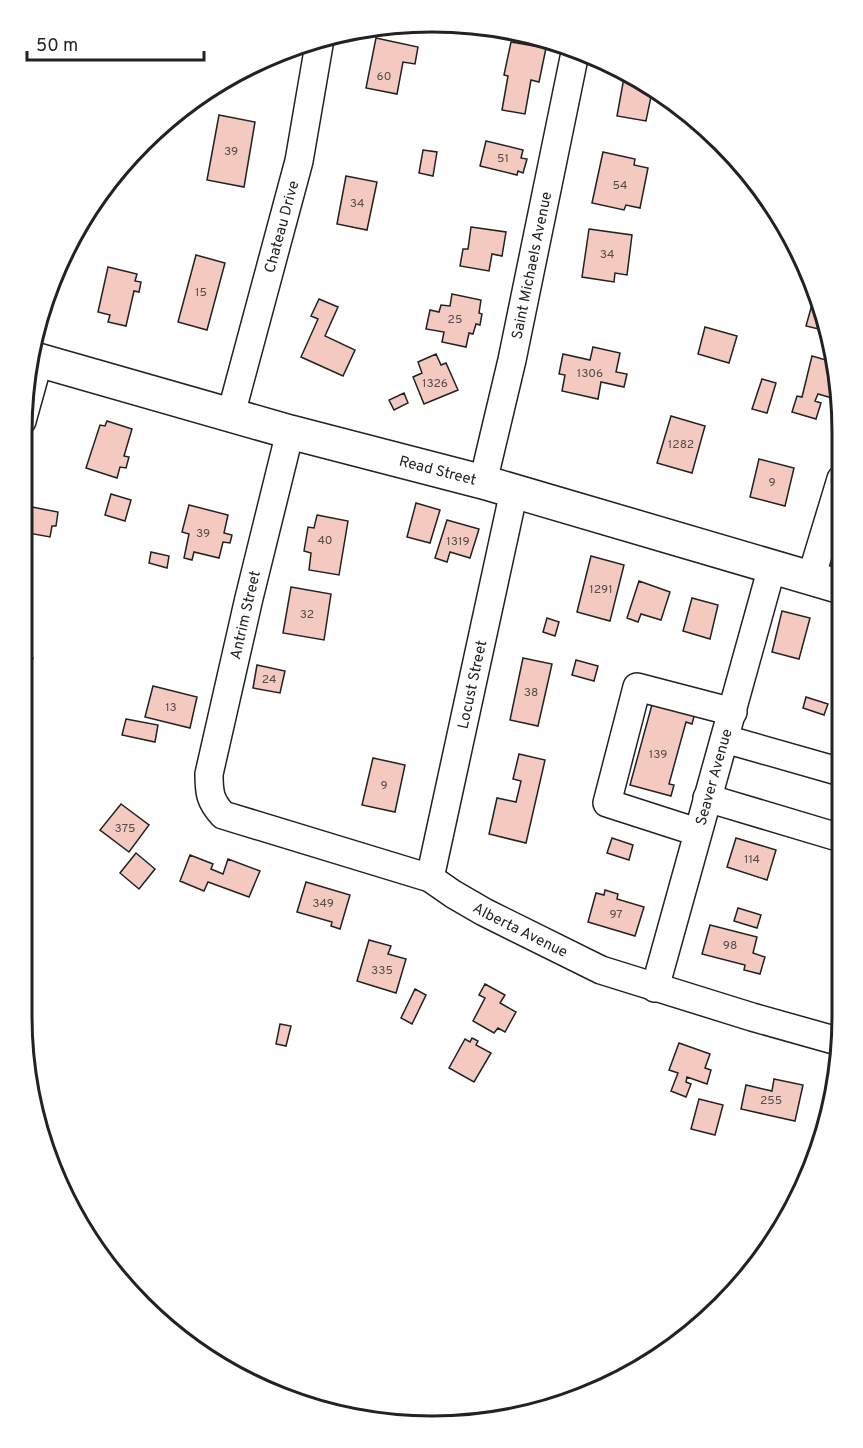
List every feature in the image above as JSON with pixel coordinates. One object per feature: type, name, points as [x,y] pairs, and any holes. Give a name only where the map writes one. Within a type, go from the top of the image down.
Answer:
[{"type":"main road","name":"Read Street","points":[[38,360],[290,432],[483,482],[826,582]]},
{"type":"street","name":"Chateau Drive","points":[[231,414],[299,161],[318,48]]},
{"type":"street","name":"Saint Michaels Avenue","points":[[483,482],[512,360],[574,58]]},
{"type":"street","name":"Antrim Street","points":[[212,799],[209,792],[209,774],[290,432]]},
{"type":"street","name":"Locust Street","points":[[430,878],[514,491]]},
{"type":"street","points":[[826,582],[832,541]]},
{"type":"street","name":"Seaver Avenue","points":[[655,988],[772,567]]},
{"type":"street","points":[[697,832],[607,803],[637,687],[733,712]]},
{"type":"street","points":[[725,739],[832,769]]},
{"type":"street","points":[[707,798],[832,835]]},
{"type":"street","name":"Alberta Avenue","points":[[212,799],[223,815],[430,878],[484,912],[601,970],[831,1039]]},
{"type":"building","points":[[376,38],[418,47],[415,64],[403,62],[397,94],[366,88]]},
{"type":"building","points":[[511,42],[546,48],[539,82],[531,80],[525,114],[502,110],[508,76],[504,75]]},
{"type":"building","points":[[623,81],[651,97],[646,121],[617,116]]},
{"type":"building","points":[[219,115],[255,122],[244,187],[207,180]]},
{"type":"building","points":[[486,141],[523,150],[521,158],[527,159],[523,173],[518,171],[517,175],[480,166]]},
{"type":"building","points":[[423,150],[437,152],[433,176],[419,173]]},
{"type":"building","points":[[603,152],[635,159],[634,165],[648,168],[640,208],[626,205],[624,210],[592,203]]},
{"type":"building","points":[[346,176],[377,182],[367,230],[337,224]]},
{"type":"building","points":[[471,227],[506,232],[502,256],[492,254],[489,271],[460,266],[463,249],[468,249]]},
{"type":"building","points":[[589,229],[632,235],[627,275],[615,273],[614,282],[582,277]]},
{"type":"building","points":[[196,255],[225,263],[207,330],[178,322]]},
{"type":"building","points":[[108,267],[137,274],[135,281],[141,282],[139,292],[134,291],[126,326],[108,322],[110,315],[98,312]]},
{"type":"building","points":[[452,294],[481,300],[480,325],[476,324],[473,334],[469,333],[466,347],[442,342],[444,332],[426,329],[430,310],[439,312],[441,305],[450,306]]},
{"type":"building","points":[[319,299],[338,307],[325,336],[355,350],[343,376],[301,357],[318,319],[311,316]]},
{"type":"building","points":[[811,307],[818,329],[806,326]]},
{"type":"building","points":[[705,327],[737,336],[729,363],[698,354]]},
{"type":"building","points":[[593,347],[620,353],[616,372],[627,374],[624,387],[601,382],[598,399],[562,391],[565,375],[559,374],[563,354],[590,360]]},
{"type":"building","points":[[436,354],[441,365],[446,363],[458,390],[424,404],[413,377],[422,373],[418,362]]},
{"type":"building","points":[[812,356],[825,360],[830,397],[818,394],[815,401],[821,403],[816,419],[792,412],[797,396],[802,397]]},
{"type":"building","points":[[762,379],[776,383],[767,413],[752,409]]},
{"type":"building","points":[[404,393],[408,403],[394,410],[389,400]]},
{"type":"building","points":[[671,416],[705,426],[692,473],[657,463]]},
{"type":"building","points":[[107,421],[132,429],[124,456],[129,457],[126,468],[120,467],[117,478],[86,468],[100,425],[105,426]]},
{"type":"building","points":[[759,459],[794,468],[785,506],[750,497]]},
{"type":"building","points":[[111,494],[131,500],[125,521],[105,515]]},
{"type":"building","points":[[416,503],[440,510],[430,543],[407,537]]},
{"type":"building","points":[[189,505],[228,515],[224,533],[232,535],[230,543],[223,542],[219,558],[194,552],[192,560],[184,558],[189,534],[182,532]]},
{"type":"building","points":[[32,507],[58,512],[56,526],[52,526],[50,537],[32,534]]},
{"type":"building","points":[[317,515],[348,521],[339,575],[309,570],[311,553],[304,551],[308,527],[314,528]]},
{"type":"building","points":[[447,520],[479,529],[470,558],[450,552],[447,562],[435,558]]},
{"type":"building","points":[[151,552],[169,556],[167,568],[149,563]]},
{"type":"building","points":[[591,556],[624,565],[610,621],[577,612]]},
{"type":"building","points":[[639,581],[670,592],[661,620],[641,614],[638,622],[627,618]]},
{"type":"building","points":[[291,587],[331,594],[324,640],[283,633]]},
{"type":"building","points":[[692,598],[718,605],[710,639],[683,631]]},
{"type":"building","points":[[782,611],[810,618],[799,659],[772,652]]},
{"type":"building","points":[[547,618],[559,622],[555,636],[543,632]]},
{"type":"building","points":[[523,658],[552,664],[538,726],[510,720]]},
{"type":"building","points":[[576,660],[598,666],[594,681],[572,675]]},
{"type":"building","points":[[257,665],[285,671],[280,693],[253,688]]},
{"type":"building","points":[[153,686],[197,697],[190,728],[145,717]]},
{"type":"building","points":[[806,697],[828,704],[824,715],[803,708]]},
{"type":"building","points":[[653,701],[695,713],[692,724],[686,722],[669,784],[674,785],[671,796],[630,785]]},
{"type":"building","points":[[126,719],[158,725],[155,742],[122,735]]},
{"type":"building","points":[[519,754],[545,760],[526,843],[489,834],[497,798],[516,802],[521,781],[513,779]]},
{"type":"building","points":[[373,758],[405,765],[395,812],[362,805]]},
{"type":"building","points":[[121,804],[149,825],[129,852],[100,830]]},
{"type":"building","points":[[612,838],[633,845],[629,860],[607,853]]},
{"type":"building","points":[[736,838],[776,850],[767,880],[727,867]]},
{"type":"building","points":[[136,853],[155,869],[139,889],[120,873]]},
{"type":"building","points":[[190,855],[213,864],[211,869],[223,874],[228,859],[260,871],[249,897],[208,882],[204,891],[180,881]]},
{"type":"building","points":[[306,882],[350,895],[340,929],[331,926],[332,922],[297,912]]},
{"type":"building","points":[[605,890],[618,894],[617,899],[644,907],[635,936],[588,922],[596,893],[604,895]]},
{"type":"building","points":[[738,908],[761,915],[757,928],[734,921]]},
{"type":"building","points":[[710,925],[757,937],[753,953],[765,957],[760,974],[744,970],[745,965],[702,954]]},
{"type":"building","points":[[369,940],[391,946],[388,954],[406,959],[396,993],[357,981]]},
{"type":"building","points":[[485,984],[505,995],[500,1003],[516,1012],[505,1032],[498,1028],[494,1033],[473,1021],[485,998],[479,995]]},
{"type":"building","points":[[415,989],[426,995],[412,1024],[401,1018]]},
{"type":"building","points":[[280,1024],[291,1026],[286,1046],[276,1044]]},
{"type":"building","points":[[472,1038],[478,1041],[476,1045],[491,1053],[474,1082],[449,1068],[465,1039],[470,1042]]},
{"type":"building","points":[[679,1043],[710,1054],[705,1068],[711,1070],[707,1084],[687,1077],[686,1082],[691,1084],[686,1097],[671,1091],[678,1073],[669,1070]]},
{"type":"building","points":[[774,1079],[803,1085],[795,1121],[741,1109],[746,1085],[772,1091]]},
{"type":"building","points":[[699,1099],[723,1105],[715,1135],[691,1129]]}]
